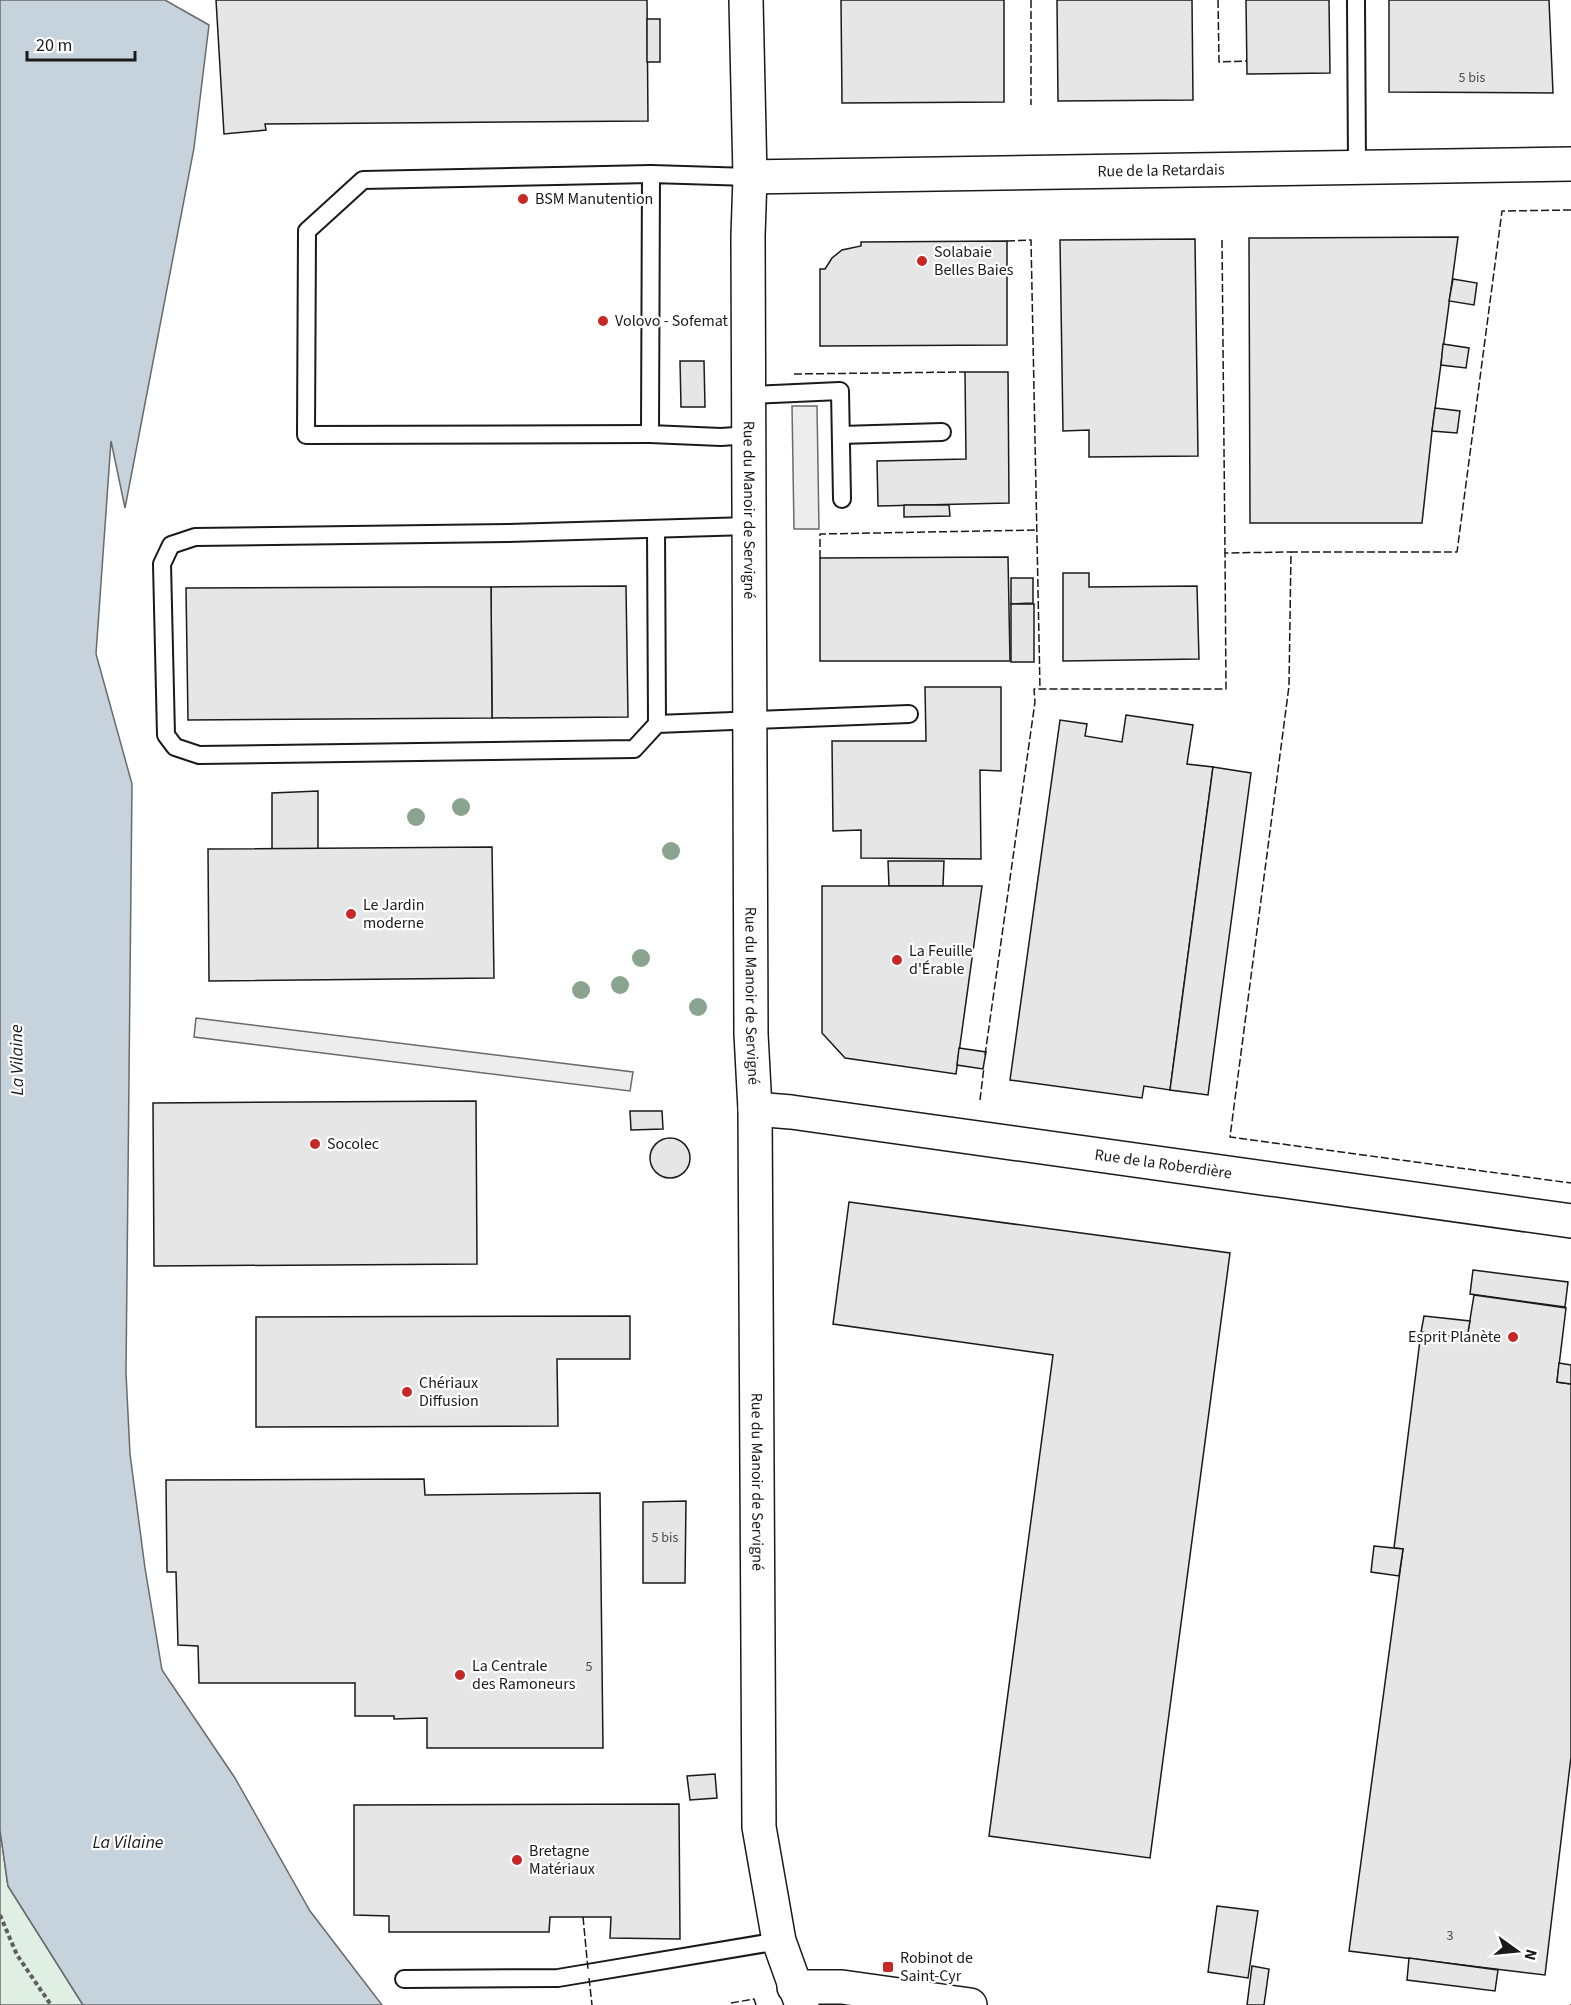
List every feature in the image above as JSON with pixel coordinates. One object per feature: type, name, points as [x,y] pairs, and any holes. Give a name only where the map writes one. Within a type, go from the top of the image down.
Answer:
[{"type":"street","name":"Rue du Manoir de Servigné","points":[[746,0],[750,177],[751,1034],[755,1109],[759,1827],[779,1941],[798,1996]]},
{"type":"street","name":"Rue de la Retardais","points":[[750,177],[1571,164]]},
{"type":"street","name":"Rue de la Roberdière","points":[[755,1109],[791,1112],[1571,1221]]},
{"type":"street","points":[[798,1996],[842,1987],[970,2005]]},
{"type":"lane","points":[[1356,0],[1358,167]]},
{"type":"lane","points":[[650,434],[651,174]]},
{"type":"lane","points":[[749,435],[722,437],[650,434],[306,435],[307,231],[363,180],[651,174],[750,177]]},
{"type":"lane","points":[[749,395],[840,391],[842,499]]},
{"type":"lane","points":[[840,435],[942,432]]},
{"type":"lane","points":[[656,529],[657,724],[634,749],[199,754],[175,747],[166,735],[162,564],[171,545],[195,537],[749,526]]},
{"type":"lane","points":[[657,724],[909,714]]},
{"type":"lane","points":[[404,1979],[558,1978],[779,1941]]},
{"type":"path","points":[[0,1915],[17,1955],[51,2005]]},
{"type":"green space","points":[[0,1830],[8,1886],[83,2005],[0,2005]]},
{"type":"shaded area","points":[[792,406],[817,406],[819,529],[794,529]]},
{"type":"shaded area","points":[[196,1018],[633,1072],[630,1091],[194,1037]]},
{"type":"water","name":"La Vilaine","points":[[0,0],[165,0],[209,25],[194,148],[125,508],[111,441],[96,654],[132,784],[126,1373],[130,1454],[145,1568],[162,1670],[235,1778],[310,1911],[382,2005],[83,2005],[8,1886],[0,1830]]},
{"type":"building","points":[[216,0],[647,0],[648,121],[265,124],[266,130],[224,134]]},
{"type":"building","points":[[841,0],[1004,0],[1004,102],[842,103]]},
{"type":"building","points":[[1057,0],[1192,0],[1193,100],[1058,101]]},
{"type":"building","points":[[1246,0],[1329,0],[1330,73],[1247,74]]},
{"type":"building","points":[[1389,0],[1549,0],[1553,93],[1389,92]]},
{"type":"building","points":[[647,19],[660,19],[660,62],[647,62]]},
{"type":"building","points":[[1458,237],[1422,523],[1250,523],[1249,238]]},
{"type":"building","points":[[1195,239],[1198,456],[1089,457],[1089,430],[1063,431],[1060,240]]},
{"type":"building","points":[[1007,241],[1007,345],[820,346],[820,269],[825,269],[832,258],[842,250],[861,246],[861,242]]},
{"type":"building","points":[[1453,279],[1477,283],[1474,305],[1449,301]]},
{"type":"building","points":[[1443,344],[1469,348],[1466,368],[1441,365]]},
{"type":"building","points":[[680,361],[704,361],[705,407],[681,407]]},
{"type":"building","points":[[965,372],[1008,372],[1009,503],[878,506],[877,461],[966,459]]},
{"type":"building","points":[[1435,408],[1460,411],[1457,433],[1432,431]]},
{"type":"building","points":[[904,505],[949,505],[950,516],[904,517]]},
{"type":"building","points":[[1008,557],[1010,661],[820,661],[820,558]]},
{"type":"building","points":[[1063,573],[1089,573],[1089,587],[1197,586],[1199,659],[1063,661]]},
{"type":"building","points":[[1011,578],[1033,578],[1033,603],[1011,604]]},
{"type":"building","points":[[626,586],[628,717],[492,718],[491,587]]},
{"type":"building","points":[[491,587],[492,718],[188,720],[186,588]]},
{"type":"building","points":[[1011,604],[1034,604],[1034,662],[1011,662]]},
{"type":"building","points":[[925,687],[1001,687],[1001,771],[980,770],[981,859],[861,858],[861,830],[833,831],[832,741],[926,741]]},
{"type":"building","points":[[1126,715],[1193,725],[1187,764],[1213,767],[1170,1090],[1144,1086],[1142,1098],[1010,1080],[1060,720],[1087,724],[1085,736],[1122,742]]},
{"type":"building","points":[[1213,767],[1251,773],[1208,1095],[1170,1090]]},
{"type":"building","points":[[318,791],[318,849],[272,849],[272,793]]},
{"type":"building","name":"Le Jardin moderne","points":[[492,847],[494,978],[209,981],[208,849]]},
{"type":"building","points":[[888,861],[944,861],[943,886],[889,886]]},
{"type":"building","name":"La Feuille d'Érable","points":[[822,886],[982,886],[956,1074],[845,1058],[822,1033]]},
{"type":"building","points":[[959,1048],[986,1052],[983,1069],[957,1065]]},
{"type":"building","name":"Socolec","points":[[476,1101],[477,1264],[154,1266],[153,1103]]},
{"type":"building","points":[[630,1111],[662,1111],[663,1129],[631,1130]]},
{"type":"building","points":[[670,1138],[684,1144],[690,1158],[684,1172],[670,1178],[656,1172],[650,1158],[656,1144]]},
{"type":"building","points":[[849,1202],[1230,1253],[1150,1858],[989,1836],[1053,1355],[833,1324]]},
{"type":"building","points":[[1473,1270],[1568,1282],[1565,1307],[1470,1294]]},
{"type":"building","points":[[1474,1295],[1566,1308],[1557,1382],[1571,1384],[1571,1757],[1545,1975],[1349,1951],[1403,1549],[1394,1548],[1421,1332],[1467,1338]]},
{"type":"building","name":"Chériaux Diffusion","points":[[630,1316],[630,1359],[557,1359],[558,1426],[256,1427],[256,1317]]},
{"type":"building","points":[[1424,1316],[1470,1321],[1467,1338],[1421,1332]]},
{"type":"building","points":[[1559,1363],[1571,1365],[1571,1384],[1557,1382]]},
{"type":"building","points":[[424,1479],[425,1495],[600,1493],[603,1748],[427,1748],[427,1718],[394,1719],[394,1716],[355,1716],[355,1683],[199,1683],[198,1646],[178,1645],[176,1572],[167,1572],[166,1480]]},
{"type":"building","points":[[686,1501],[685,1583],[643,1583],[643,1502]]},
{"type":"building","points":[[1374,1546],[1403,1549],[1399,1576],[1371,1572]]},
{"type":"building","points":[[715,1774],[717,1798],[690,1800],[687,1776]]},
{"type":"building","name":"Bretagne Matériaux","points":[[679,1804],[680,1939],[610,1938],[611,1917],[550,1917],[549,1932],[389,1932],[389,1916],[354,1915],[354,1805]]},
{"type":"building","points":[[1217,1906],[1258,1911],[1248,1978],[1208,1972]]},
{"type":"building","points":[[1409,1958],[1498,1970],[1495,1991],[1407,1980]]},
{"type":"building","points":[[1252,1966],[1269,1969],[1264,2005],[1247,2005]]},
{"type":"fence","points":[[1031,0],[1031,105]]},
{"type":"fence","points":[[1218,0],[1219,62],[1247,61]]},
{"type":"fence","points":[[1571,210],[1502,211],[1457,552],[1291,552],[1289,686],[1230,1137],[1571,1183]]},
{"type":"fence","points":[[1007,241],[1031,240],[1040,689]]},
{"type":"fence","points":[[1222,240],[1225,553]]},
{"type":"fence","points":[[794,374],[965,372]]},
{"type":"fence","points":[[820,558],[820,534],[1037,530]]},
{"type":"fence","points":[[985,1055],[1035,702],[1034,689],[1226,689],[1225,553],[1291,552]]},
{"type":"fence","points":[[980,1100],[984,1067]]},
{"type":"fence","points":[[583,1917],[588,1969]]},
{"type":"fence","points":[[589,1978],[592,2005]]},
{"type":"fence","points":[[731,2003],[754,1999],[756,2005]]},
{"type":"place","name":"BSM Manutention","points":[[523,199]]},
{"type":"place","name":"Solabaie Belles Baies","points":[[922,261]]},
{"type":"place","name":"Volovo - Sofemat","points":[[603,321]]},
{"type":"place","name":"Le Jardin moderne","points":[[351,914]]},
{"type":"place","name":"La Feuille d'Érable","points":[[897,960]]},
{"type":"place","name":"Socolec","points":[[315,1144]]},
{"type":"place","name":"Esprit Planète","points":[[1513,1337]]},
{"type":"place","name":"Chériaux Diffusion","points":[[407,1392]]},
{"type":"place","name":"La Centrale des Ramoneurs","points":[[460,1675]]},
{"type":"place","name":"Bretagne Matériaux","points":[[517,1860]]},
{"type":"place","name":"Robinot de Saint-Cyr","points":[[888,1967]]}]
